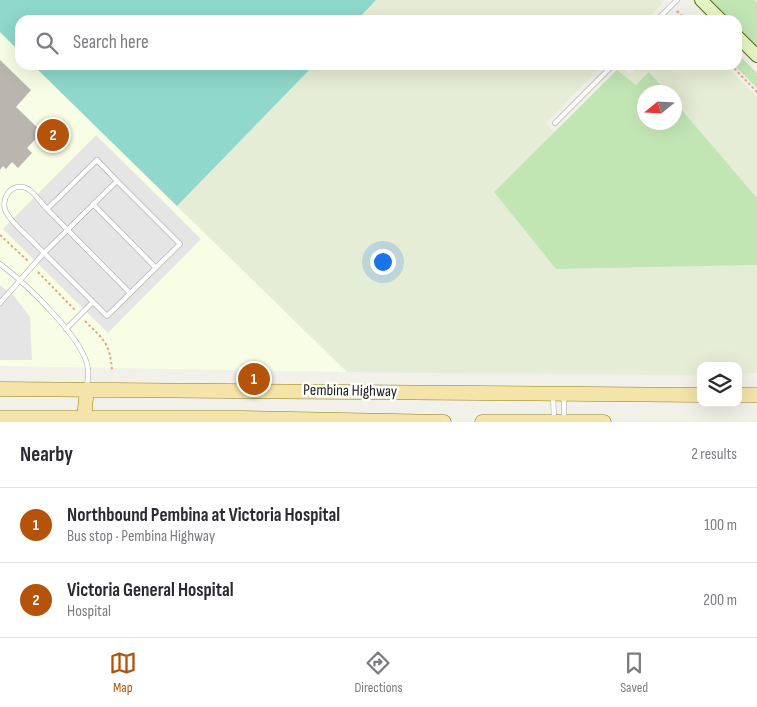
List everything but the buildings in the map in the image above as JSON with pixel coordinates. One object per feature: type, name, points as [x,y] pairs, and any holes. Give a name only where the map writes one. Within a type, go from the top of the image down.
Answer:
[{"type":"main road","points":[[701,0],[716,15]]},
{"type":"main road","points":[[742,41],[757,56]]},
{"type":"main road","name":"Pembina Highway","points":[[0,389],[697,394]]},
{"type":"main road","points":[[84,420],[87,389]]},
{"type":"main road","points":[[742,395],[757,394]]},
{"type":"main road","name":"Pembina Highway","points":[[0,418],[444,422]]},
{"type":"main road","points":[[482,422],[604,422]]},
{"type":"lane","points":[[662,15],[677,0]]},
{"type":"lane","points":[[555,123],[607,70]]},
{"type":"lane","points":[[47,209],[98,160],[180,244],[130,294],[107,316],[8,216],[3,206],[5,196],[12,188],[23,187],[32,192],[47,209],[130,294]]},
{"type":"lane","points":[[0,304],[44,253],[117,180]]},
{"type":"lane","points":[[93,204],[156,268]]},
{"type":"lane","points":[[0,264],[20,280],[74,337],[88,368],[87,389]]},
{"type":"lane","points":[[66,329],[93,302]]},
{"type":"lane","points":[[559,393],[559,422]]},
{"type":"lane","points":[[559,393],[559,422]]},
{"type":"path","points":[[735,70],[757,92]]},
{"type":"path","points":[[0,235],[106,343],[111,356],[112,371]]},
{"type":"shaded area","points":[[0,0],[376,0],[362,15],[15,15],[15,47],[0,32]]},
{"type":"shaded area","points":[[376,0],[662,0],[662,3],[651,15],[362,15]]},
{"type":"shaded area","points":[[0,32],[15,47],[15,70],[38,70],[347,372],[0,366]]},
{"type":"shaded area","points":[[38,70],[309,70],[177,206]]},
{"type":"shaded area","points":[[309,70],[598,70],[546,123],[554,132],[494,192],[556,269],[757,265],[757,373],[742,374],[742,362],[697,362],[697,375],[347,372],[177,206]]},
{"type":"shaded area","points":[[617,70],[633,73],[633,70],[730,70],[757,97],[757,198],[682,110],[682,85],[661,85],[650,73],[636,85]]},
{"type":"shaded area","points":[[96,135],[201,239],[108,333],[3,229]]},
{"type":"shaded area","points":[[0,285],[14,296],[30,317],[32,360],[0,360]]},
{"type":"green space","points":[[710,0],[755,0],[757,2],[757,48],[742,33],[742,15],[724,15]]},
{"type":"green space","points":[[742,58],[757,73],[757,88],[739,70],[742,70]]},
{"type":"green space","points":[[617,70],[636,85],[649,72],[661,85],[637,85],[637,130],[682,130],[682,110],[757,198],[757,265],[556,269],[494,192]]},
{"type":"place","name":"Victoria General Hospital","points":[[53,135]]},
{"type":"place","name":"Northbound Pembina at Victoria Hospital","points":[[254,379]]}]
